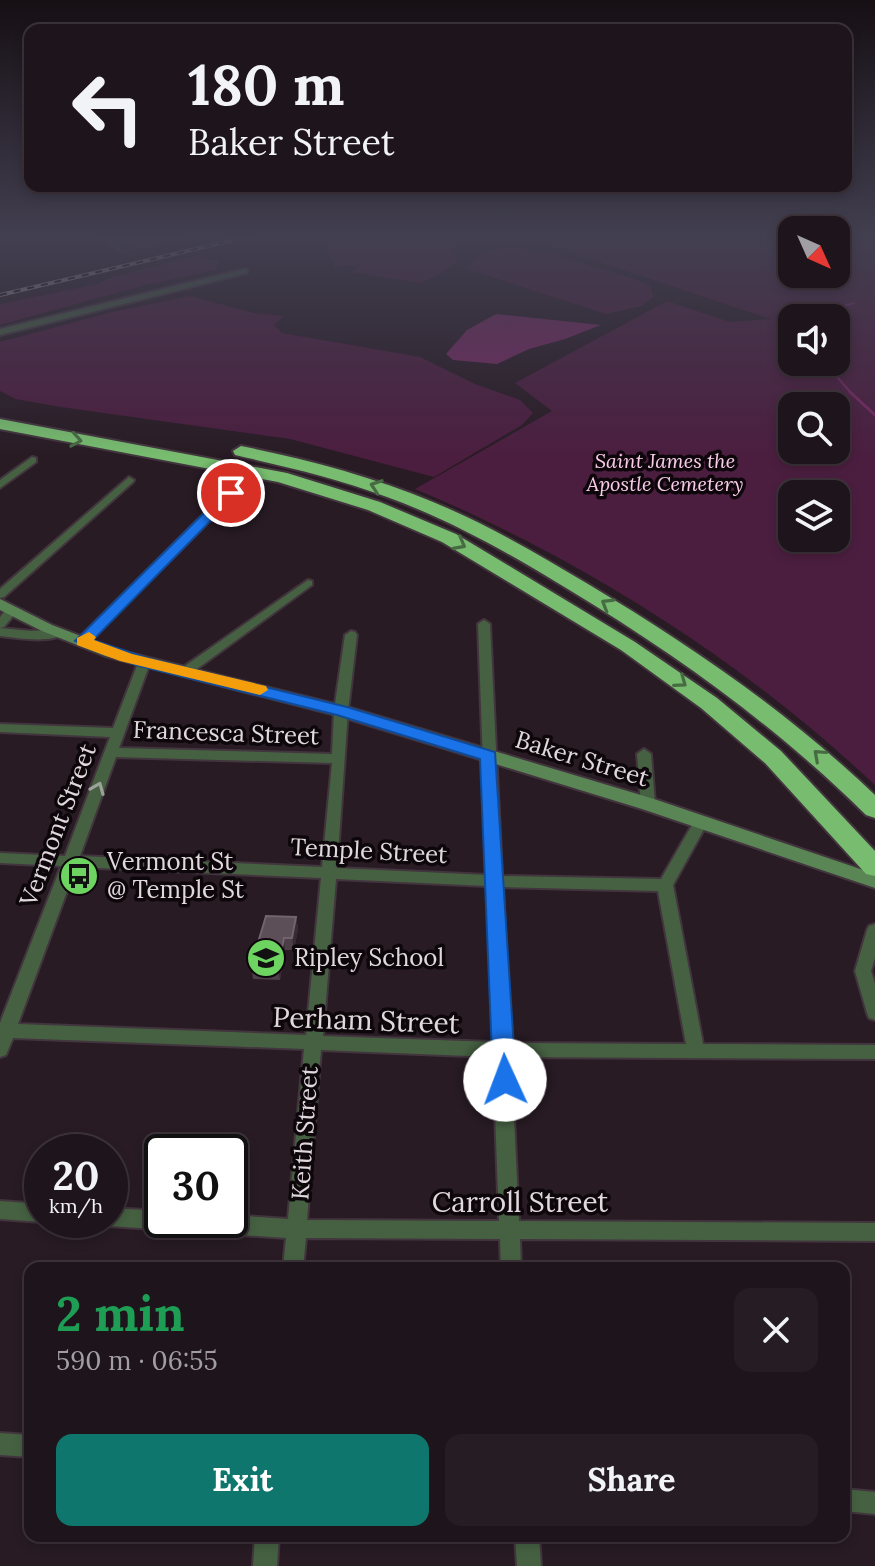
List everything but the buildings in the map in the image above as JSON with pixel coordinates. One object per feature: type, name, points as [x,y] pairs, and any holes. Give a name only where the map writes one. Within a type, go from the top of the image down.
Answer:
[{"type":"highway","points":[[0,408],[177,448],[336,492],[405,518],[479,554],[644,657],[709,703],[780,765],[875,867]]},
{"type":"highway","points":[[0,424],[283,460],[361,481],[437,510],[495,538],[644,626],[719,676],[811,748],[875,809]]},
{"type":"street","points":[[0,332],[92,309]]},
{"type":"street","points":[[0,485],[32,460]]},
{"type":"street","points":[[0,595],[129,480]]},
{"type":"street","points":[[83,641],[231,493]]},
{"type":"street","points":[[186,671],[308,583]]},
{"type":"street","points":[[0,624],[6,607]]},
{"type":"street","name":"Baker Street","points":[[6,607],[60,633],[144,663],[341,711],[648,804],[875,881]]},
{"type":"street","points":[[484,624],[511,1262]]},
{"type":"street","points":[[0,632],[60,633]]},
{"type":"street","name":"Keith Street","points":[[294,1262],[341,711],[351,635]]},
{"type":"street","name":"Vermont Street","points":[[0,1050],[4,1030],[144,663]]},
{"type":"street","points":[[0,728],[119,733]]},
{"type":"street","name":"Francesca Street","points":[[112,752],[339,759]]},
{"type":"street","points":[[644,754],[648,804]]},
{"type":"street","points":[[696,1050],[665,885],[701,822]]},
{"type":"street","name":"Temple Street","points":[[0,858],[496,881],[665,885]]},
{"type":"street","points":[[875,930],[863,971],[875,1013]]},
{"type":"street","name":"Perham Street","points":[[4,1030],[504,1050],[875,1052]]},
{"type":"street","points":[[0,1210],[24,1212]]},
{"type":"street","name":"Carroll Street","points":[[248,1226],[297,1229],[875,1232]]},
{"type":"street","points":[[0,1444],[24,1446]]},
{"type":"street","points":[[850,1501],[875,1503]]},
{"type":"street","points":[[265,1566],[267,1542]]},
{"type":"street","points":[[527,1542],[529,1566]]},
{"type":"green space","points":[[0,309],[58,309],[0,325]]},
{"type":"green space","points":[[126,309],[239,309],[284,316],[274,325],[282,333],[420,357],[475,384],[520,400],[533,413],[522,425],[434,477],[290,439],[61,407],[16,399],[0,391],[0,342]]},
{"type":"green space","points":[[591,309],[628,309],[606,314]]},
{"type":"green space","name":"Saint James the Apostle Cemetery","points":[[652,309],[691,309],[730,322],[771,319],[741,309],[778,309],[778,376],[850,376],[850,309],[875,309],[875,785],[771,696],[658,617],[539,547],[415,489],[552,411],[515,383]]},
{"type":"shaded area","points":[[496,314],[601,325],[529,349],[497,364],[453,360],[446,354],[467,330]]},
{"type":"waterway","points":[[836,376],[851,393]]},
{"type":"waterway","points":[[851,393],[875,415]]},
{"type":"slow traffic","points":[[89,637],[83,641],[111,653],[260,690]]},
{"type":"place","name":"Vermont St @ Temple St","points":[[79,876]]},
{"type":"place","name":"Ripley School","points":[[266,958]]},
{"type":"route","points":[[231,493],[83,641],[141,662],[341,711],[489,756],[505,1080]]}]
